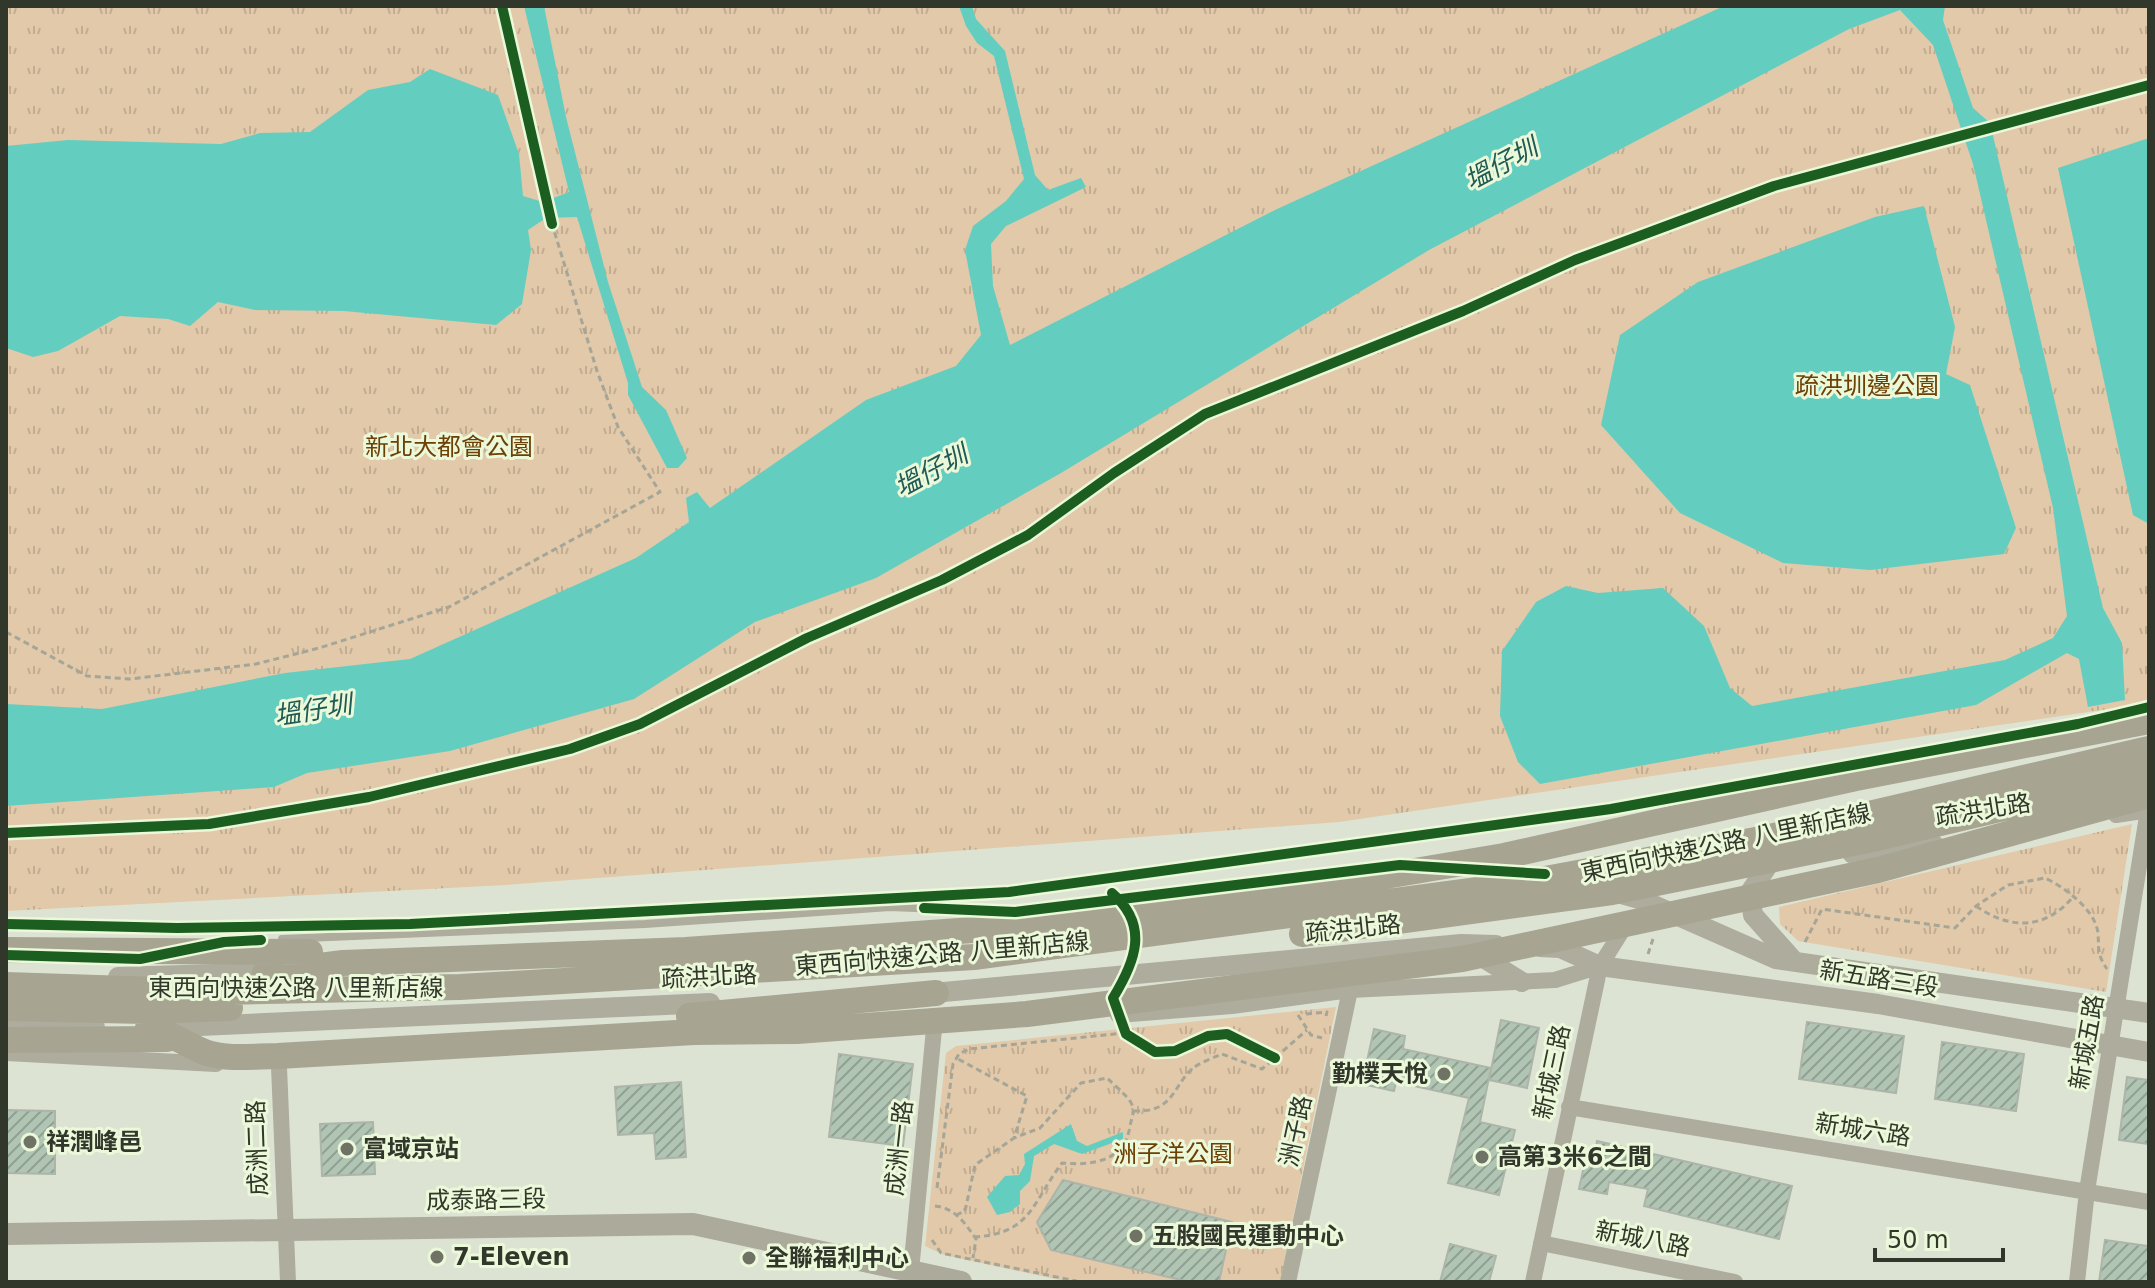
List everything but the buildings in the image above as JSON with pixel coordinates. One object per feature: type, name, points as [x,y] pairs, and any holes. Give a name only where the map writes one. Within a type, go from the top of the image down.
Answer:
[{"type":"highway","points":[[265,973],[343,963],[686,950],[1002,928],[1255,898],[1504,856],[1856,778],[2149,721]]},
{"type":"highway","name":"東西向快速公路 八里新店線","points":[[6,985],[220,992],[460,987],[974,957],[1508,886],[1761,839],[2149,749]]},
{"type":"highway","name":"東西向快速公路 八里新店線","points":[[6,1008],[145,1011],[403,1003],[965,974],[1612,892],[1868,840],[2149,774]]},
{"type":"highway","points":[[148,1028],[170,1032],[197,1048],[221,1056],[694,1032],[797,1031],[1027,1014],[1462,959],[1878,870],[2149,795]]},
{"type":"highway","points":[[6,952],[262,953],[418,948],[910,922],[981,937]]},
{"type":"highway","points":[[6,1040],[278,1039],[693,1016],[936,993]]},
{"type":"main road","name":"成泰路三段","points":[[6,1234],[693,1224],[910,1277],[961,1282]]},
{"type":"street","name":"疏洪北路","points":[[6,1025],[148,1028],[936,993],[1461,944],[1560,948],[1600,966],[1642,900],[1673,874],[1767,867],[2148,810]]},
{"type":"street","name":"新城五路","points":[[2077,1282],[2087,1191],[2148,810]]},
{"type":"street","points":[[1767,867],[1750,892],[1753,915],[1793,960]]},
{"type":"street","name":"疏洪北路","points":[[6,975],[265,973],[739,959],[981,937],[1545,874],[1642,900]]},
{"type":"street","name":"新五路三段","points":[[1642,900],[1776,959],[2149,1013]]},
{"type":"street","points":[[1461,944],[1522,982]]},
{"type":"street","points":[[6,1053],[279,1067],[934,1029],[1232,1006],[1350,990],[1555,980],[1600,966]]},
{"type":"street","name":"新五路三段","points":[[1600,966],[1878,1004],[2149,1052]]},
{"type":"street","name":"新城三路","points":[[1533,1282],[1600,966]]},
{"type":"street","name":"洲子路","points":[[1288,1282],[1350,990]]},
{"type":"street","name":"成洲一路","points":[[910,1277],[934,1029]]},
{"type":"street","name":"成洲二路","points":[[279,1067],[283,1229],[288,1282]]},
{"type":"street","name":"新城六路","points":[[1569,1107],[2149,1202]]},
{"type":"street","name":"新城八路","points":[[1541,1243],[1735,1282]]},
{"type":"lane","name":"疏洪北路","points":[[6,952],[140,959],[224,942],[645,924],[890,907],[1015,912],[1400,865],[1545,874]]},
{"type":"path","points":[[6,632],[87,676],[130,679],[256,664],[319,648],[449,607],[660,492],[618,427],[597,371],[551,218]]},
{"type":"path","points":[[1805,942],[1822,909],[1955,928],[1976,906],[2008,885],[2045,878],[2073,897],[2094,921],[2098,933],[2096,950],[2111,973]]},
{"type":"path","points":[[1976,906],[1992,918],[2027,925],[2046,920],[2073,897]]},
{"type":"path","points":[[1284,1016],[1327,1012]]},
{"type":"path","points":[[1298,1015],[1307,1030],[1322,1038]]},
{"type":"path","points":[[1134,1111],[1145,1111],[1174,1096],[1192,1069],[1222,1054],[1262,1069],[1307,1030]]},
{"type":"path","points":[[937,1190],[956,1058],[969,1049],[1128,1032]]},
{"type":"path","points":[[1261,1048],[1275,1058]]},
{"type":"path","points":[[956,1058],[1027,1096],[1014,1138]]},
{"type":"path","points":[[956,1215],[965,1211],[975,1165],[1014,1138],[1040,1128],[1059,1103],[1081,1083],[1107,1078],[1134,1111],[1129,1141],[1091,1166],[1062,1163],[1031,1216],[1007,1231],[974,1237]]},
{"type":"path","points":[[935,1206],[947,1207],[974,1237],[976,1250],[973,1258]]},
{"type":"path","points":[[931,1236],[934,1247],[941,1253],[1081,1282]]},
{"type":"green space","name":"新北大都會公園","points":[[6,6],[2149,6],[2149,699],[2122,707],[1339,822],[506,885],[6,911]]},
{"type":"green space","points":[[2132,824],[2106,992],[1798,941],[1780,924],[1779,907]]},
{"type":"green space","name":"洲子洋公園","points":[[1336,1007],[1280,1282],[1069,1282],[944,1255],[925,1246],[946,1053],[956,1046]]},
{"type":"water","points":[[524,6],[544,6],[566,117],[608,282],[642,387],[666,410],[687,458],[678,468],[667,468],[628,395],[628,383],[577,217],[546,218],[528,230],[531,250],[522,304],[496,325],[344,311],[255,310],[218,302],[190,326],[168,319],[120,316],[58,351],[33,357],[6,348],[6,146],[68,140],[221,144],[260,133],[310,132],[368,90],[410,82],[430,69],[498,95],[519,154],[523,196],[543,202],[569,192]]},
{"type":"water","name":"塭仔圳","points":[[959,6],[972,6],[976,19],[1005,51],[1035,175],[1048,190],[1081,178],[1086,187],[1006,226],[991,244],[993,286],[1010,345],[1277,209],[1724,6],[1945,6],[1943,20],[1973,108],[1990,123],[2103,608],[2122,643],[2125,700],[2088,707],[2079,659],[2067,653],[1976,705],[1540,784],[1518,762],[1500,716],[1502,651],[1536,602],[1566,586],[1598,593],[1663,588],[1704,626],[1730,688],[1752,706],[2005,660],[2053,638],[2067,616],[2053,508],[1973,164],[1933,45],[1900,10],[1849,29],[1429,250],[1061,473],[876,578],[755,622],[634,699],[450,751],[307,773],[274,787],[6,806],[6,704],[102,709],[285,673],[410,659],[636,558],[689,522],[686,498],[697,492],[710,508],[866,400],[956,366],[981,335],[965,250],[973,226],[1006,201],[1024,179],[994,56],[977,43],[966,26]]},
{"type":"water","points":[[2149,138],[2149,524],[2133,515],[2058,168]]},
{"type":"water","points":[[1924,206],[1955,327],[1946,374],[1970,385],[2016,528],[2004,554],[1870,570],[1783,563],[1680,513],[1601,425],[1620,335],[1698,282],[1875,217]]},
{"type":"water","points":[[1071,1124],[1077,1141],[1087,1146],[1123,1132],[1123,1139],[1082,1154],[1054,1144],[1034,1156],[1030,1181],[1020,1191],[1020,1204],[1010,1212],[997,1215],[987,1197],[1005,1176],[1019,1175],[1025,1164],[1024,1154]]},
{"type":"cycle path","points":[[502,6],[552,224]]},
{"type":"cycle path","points":[[6,833],[209,824],[369,797],[570,749],[640,724],[807,638],[942,580],[1028,535],[1114,473],[1205,414],[1463,311],[1575,260],[1774,186],[2149,85]]},
{"type":"cycle path","points":[[6,924],[177,928],[410,924],[1009,892],[1611,809],[2078,724],[2149,707]]},
{"type":"cycle path","points":[[924,908],[1015,912],[1400,865],[1545,874]]},
{"type":"cycle path","points":[[1112,893],[1124,906],[1135,931],[1132,958],[1113,998],[1126,1034],[1155,1052],[1175,1051],[1208,1036],[1227,1034],[1275,1058]]},
{"type":"cycle path","points":[[6,955],[140,959],[224,942],[261,940]]},
{"type":"place","name":"勤樸天悅","points":[[1444,1074]]},
{"type":"place","name":"祥潤峰邑","points":[[30,1142]]},
{"type":"place","name":"富域京站","points":[[347,1149]]},
{"type":"place","name":"高第3米6之間","points":[[1482,1157]]},
{"type":"place","name":"五股國民運動中心","points":[[1136,1236]]},
{"type":"place","name":"7-Eleven","points":[[437,1257]]},
{"type":"place","name":"全聯福利中心","points":[[749,1258]]},
{"type":"park label","name":"疏洪圳邊公園","points":[[1867,386]]}]
